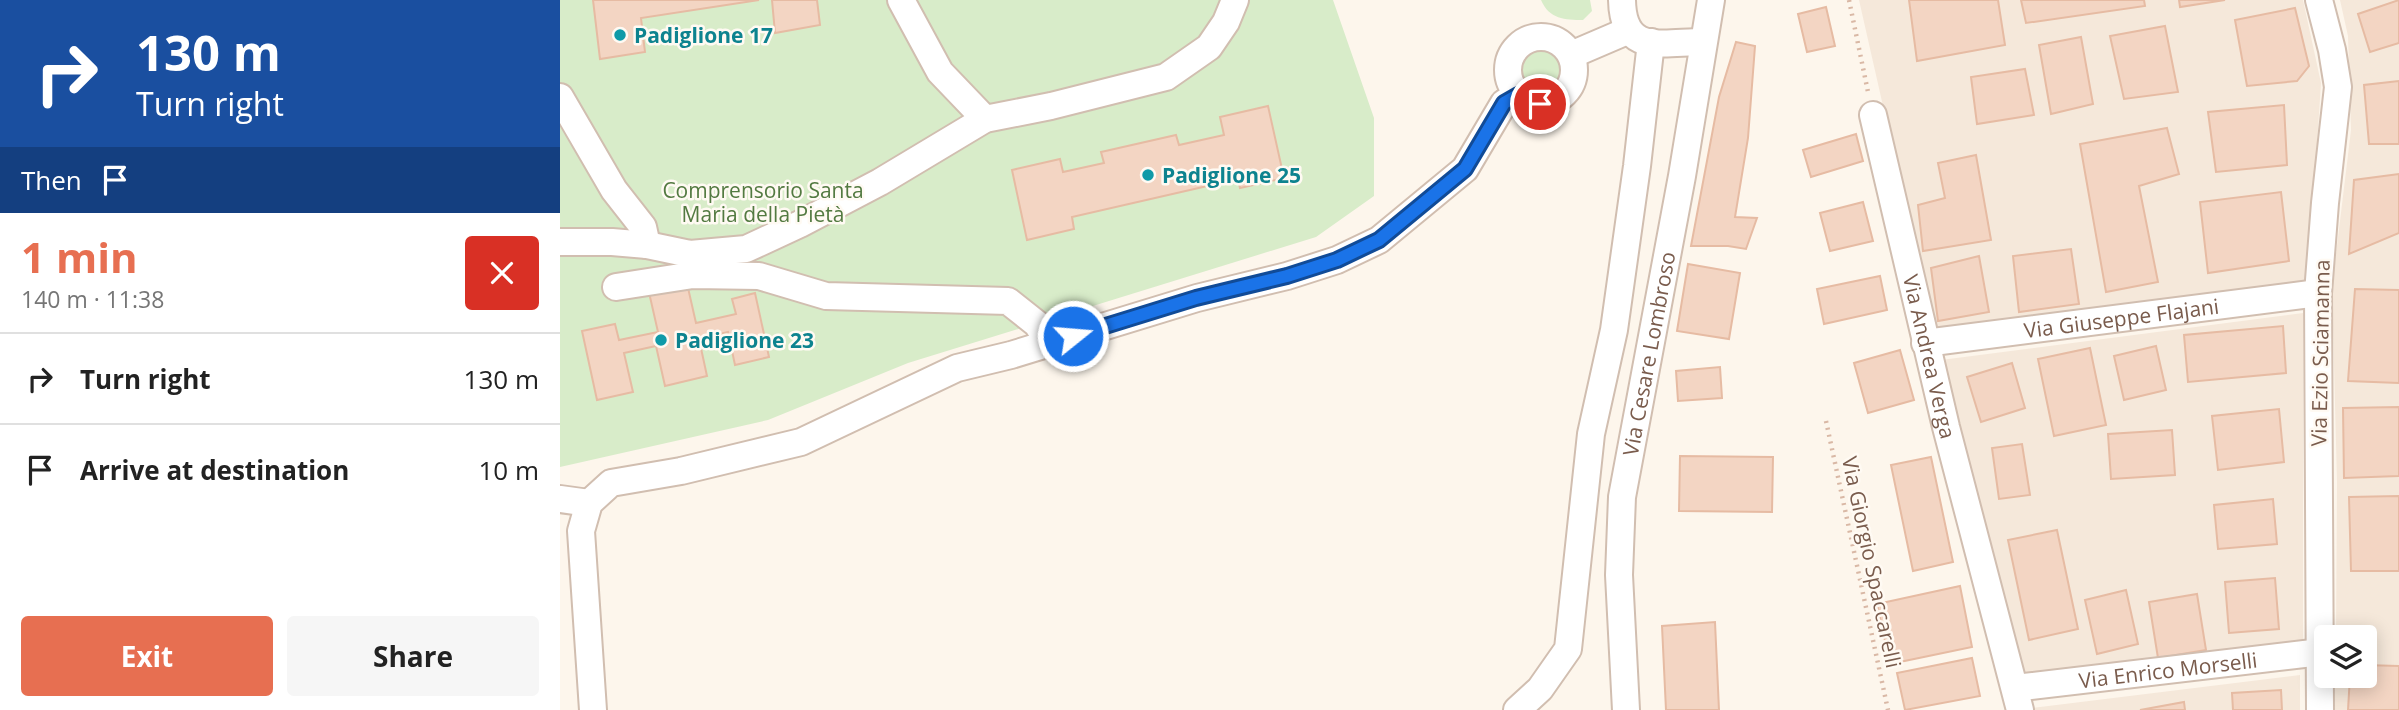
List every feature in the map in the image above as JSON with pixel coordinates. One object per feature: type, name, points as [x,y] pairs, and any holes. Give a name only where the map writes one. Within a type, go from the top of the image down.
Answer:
[{"type":"street","points":[[901,0],[940,72],[985,119]]},
{"type":"street","points":[[560,242],[647,245],[690,254],[746,249],[880,182],[985,119],[1051,107],[1166,76],[1209,47],[1226,22],[1235,0]]},
{"type":"street","points":[[1622,0],[1623,19],[1628,31],[1640,40],[1703,42]]},
{"type":"street","name":"Via Cesare Lombroso","points":[[1626,710],[1619,575],[1622,497],[1712,0]]},
{"type":"street","name":"Via Ezio Sciamanna","points":[[2319,0],[2332,50],[2337,87],[2318,293],[2321,625]]},
{"type":"street","points":[[1571,55],[1628,31]]},
{"type":"street","points":[[1551,38],[1563,45],[1571,55],[1574,74],[1570,85],[1562,96],[1550,102],[1529,102],[1518,95],[1510,84],[1507,72],[1510,57],[1520,44],[1530,39],[1551,38]]},
{"type":"street","points":[[1517,710],[1540,689],[1568,649],[1591,434],[1616,316],[1651,42]]},
{"type":"street","points":[[593,710],[581,531],[589,503],[611,482],[681,471],[801,442],[957,368],[1337,260],[1379,240],[1465,169],[1504,103],[1518,95]]},
{"type":"street","points":[[560,97],[614,190],[643,228],[647,245]]},
{"type":"street","name":"Via Andrea Verga","points":[[1873,115],[1925,343],[2018,699]]},
{"type":"street","points":[[616,287],[693,275],[759,276],[826,296],[1008,301],[1037,324],[1049,344]]},
{"type":"street","name":"Via Giuseppe Flajani","points":[[1925,343],[2318,293]]},
{"type":"street","points":[[560,499],[589,503]]},
{"type":"street","name":"Via Enrico Morselli","points":[[2018,699],[2314,653]]},
{"type":"street","name":"Via Ezio Sciamanna","points":[[2320,688],[2320,710]]},
{"type":"path","points":[[1849,0],[1873,115]]},
{"type":"path","name":"Via Giorgio Spaccarelli","points":[[1826,421],[1888,710]]},
{"type":"shaded area","points":[[1859,0],[2303,0],[2321,83],[2308,283],[1934,331]]},
{"type":"shaded area","points":[[2340,0],[2399,0],[2399,710],[2335,710],[2335,688],[2377,688],[2377,625],[2336,625],[2337,482],[2332,287],[2351,130],[2348,36]]},
{"type":"shaded area","points":[[2303,313],[2303,645],[2023,681],[1941,360]]},
{"type":"shaded area","points":[[2300,675],[2300,710],[2031,708]]},
{"type":"green space","name":"Comprensorio Santa Maria della Pietà","points":[[560,0],[1333,0],[1374,118],[1374,196],[1316,237],[908,363],[768,420],[560,467]]},
{"type":"green space","points":[[1541,0],[1590,0],[1592,11],[1583,20],[1564,19],[1548,11]]},
{"type":"green space","points":[[1541,48],[1557,55],[1564,71],[1557,87],[1541,94],[1525,87],[1518,71],[1525,55]]},
{"type":"building","name":"Padiglione 17","points":[[593,0],[759,0],[641,18],[645,52],[600,59]]},
{"type":"building","name":"Padiglione 17","points":[[772,0],[817,0],[820,25],[775,33]]},
{"type":"building","points":[[1909,0],[1998,0],[2005,45],[1917,61]]},
{"type":"building","points":[[2021,0],[2144,0],[2145,6],[2026,23]]},
{"type":"building","points":[[2179,0],[2225,0],[2180,7]]},
{"type":"building","points":[[2399,0],[2399,43],[2370,52],[2358,14]]},
{"type":"building","points":[[1826,7],[1835,46],[1807,52],[1798,14]]},
{"type":"building","points":[[2295,8],[2309,66],[2297,81],[2247,86],[2235,20]]},
{"type":"building","points":[[2165,26],[2178,92],[2124,99],[2110,36]]},
{"type":"building","points":[[2081,37],[2093,104],[2051,114],[2039,45]]},
{"type":"building","points":[[1736,42],[1755,46],[1748,138],[1735,217],[1757,218],[1746,249],[1691,246],[1719,97]]},
{"type":"building","points":[[2025,69],[2034,115],[1977,124],[1971,77]]},
{"type":"building","points":[[2399,81],[2399,144],[2369,144],[2364,85]]},
{"type":"building","points":[[2284,105],[2287,165],[2216,172],[2208,112]]},
{"type":"building","name":"Padiglione 25","points":[[1268,106],[1284,178],[1240,188],[1238,179],[1072,217],[1074,229],[1027,240],[1012,170],[1060,159],[1063,172],[1104,163],[1101,152],[1176,135],[1179,145],[1224,135],[1220,117]]},
{"type":"building","points":[[2167,128],[2179,174],[2139,186],[2158,282],[2106,292],[2080,144]]},
{"type":"building","points":[[1856,134],[1863,161],[1811,177],[1803,150]]},
{"type":"building","points":[[1976,155],[1991,240],[1923,251],[1918,205],[1945,198],[1938,163]]},
{"type":"building","points":[[2399,174],[2399,233],[2349,254],[2354,180]]},
{"type":"building","points":[[2281,192],[2289,261],[2208,273],[2200,202]]},
{"type":"building","points":[[1863,202],[1873,241],[1830,251],[1820,213]]},
{"type":"building","points":[[2071,249],[2079,304],[2019,312],[2013,256]]},
{"type":"building","points":[[1979,256],[1989,312],[1938,321],[1931,268]]},
{"type":"building","points":[[1688,264],[1740,273],[1729,339],[1677,331]]},
{"type":"building","points":[[1880,276],[1887,310],[1824,324],[1817,289]]},
{"type":"building","name":"Padiglione 23","points":[[686,279],[696,323],[736,314],[732,299],[755,293],[769,357],[735,365],[728,332],[699,339],[707,376],[665,386],[656,346],[624,353],[633,392],[597,400],[582,331],[615,324],[619,340],[658,332],[648,288]]},
{"type":"building","points":[[2355,289],[2399,290],[2399,383],[2348,381]]},
{"type":"building","points":[[2283,326],[2286,373],[2188,382],[2184,335]]},
{"type":"building","points":[[2156,346],[2166,390],[2124,400],[2114,356]]},
{"type":"building","points":[[2090,348],[2106,425],[2054,436],[2038,359]]},
{"type":"building","points":[[1900,350],[1914,400],[1868,413],[1854,363]]},
{"type":"building","points":[[2012,363],[2025,408],[1981,422],[1967,377]]},
{"type":"building","points":[[1720,367],[1722,398],[1678,401],[1676,371]]},
{"type":"building","points":[[2399,407],[2399,476],[2344,478],[2343,408]]},
{"type":"building","points":[[2279,409],[2284,462],[2218,470],[2212,416]]},
{"type":"building","points":[[2172,430],[2175,475],[2111,479],[2108,434]]},
{"type":"building","points":[[2022,444],[2030,495],[1999,499],[1992,448]]},
{"type":"building","points":[[1680,456],[1773,457],[1772,512],[1679,511]]},
{"type":"building","points":[[1931,457],[1953,562],[1913,571],[1891,465]]},
{"type":"building","points":[[2399,496],[2399,571],[2351,571],[2349,497]]},
{"type":"building","points":[[2273,499],[2277,544],[2218,549],[2214,505]]},
{"type":"building","points":[[2057,530],[2078,629],[2029,640],[2008,540]]},
{"type":"building","points":[[2275,578],[2279,629],[2229,633],[2225,582]]},
{"type":"building","points":[[1960,586],[1972,647],[1890,664],[1877,604]]},
{"type":"building","points":[[2126,590],[2138,644],[2097,654],[2085,600]]},
{"type":"building","points":[[2197,594],[2206,650],[2158,658],[2149,602]]},
{"type":"building","points":[[1715,622],[1719,710],[1666,710],[1662,626]]},
{"type":"building","points":[[1972,658],[1980,696],[1905,710],[1897,673]]},
{"type":"building","points":[[2377,665],[2399,666],[2399,710],[2348,710],[2349,688],[2377,688]]},
{"type":"building","points":[[2281,690],[2282,710],[2233,710],[2232,693]]},
{"type":"building","points":[[2184,702],[2185,710],[2140,710]]},
{"type":"place","name":"Padiglione 17","points":[[620,35]]},
{"type":"place","name":"Padiglione 25","points":[[1148,175]]},
{"type":"place","name":"Padiglione 23","points":[[661,340]]},
{"type":"route","points":[[1073,336],[1196,298],[1287,276],[1337,260],[1379,240],[1465,169],[1504,103],[1518,95],[1529,102],[1540,104]]}]
